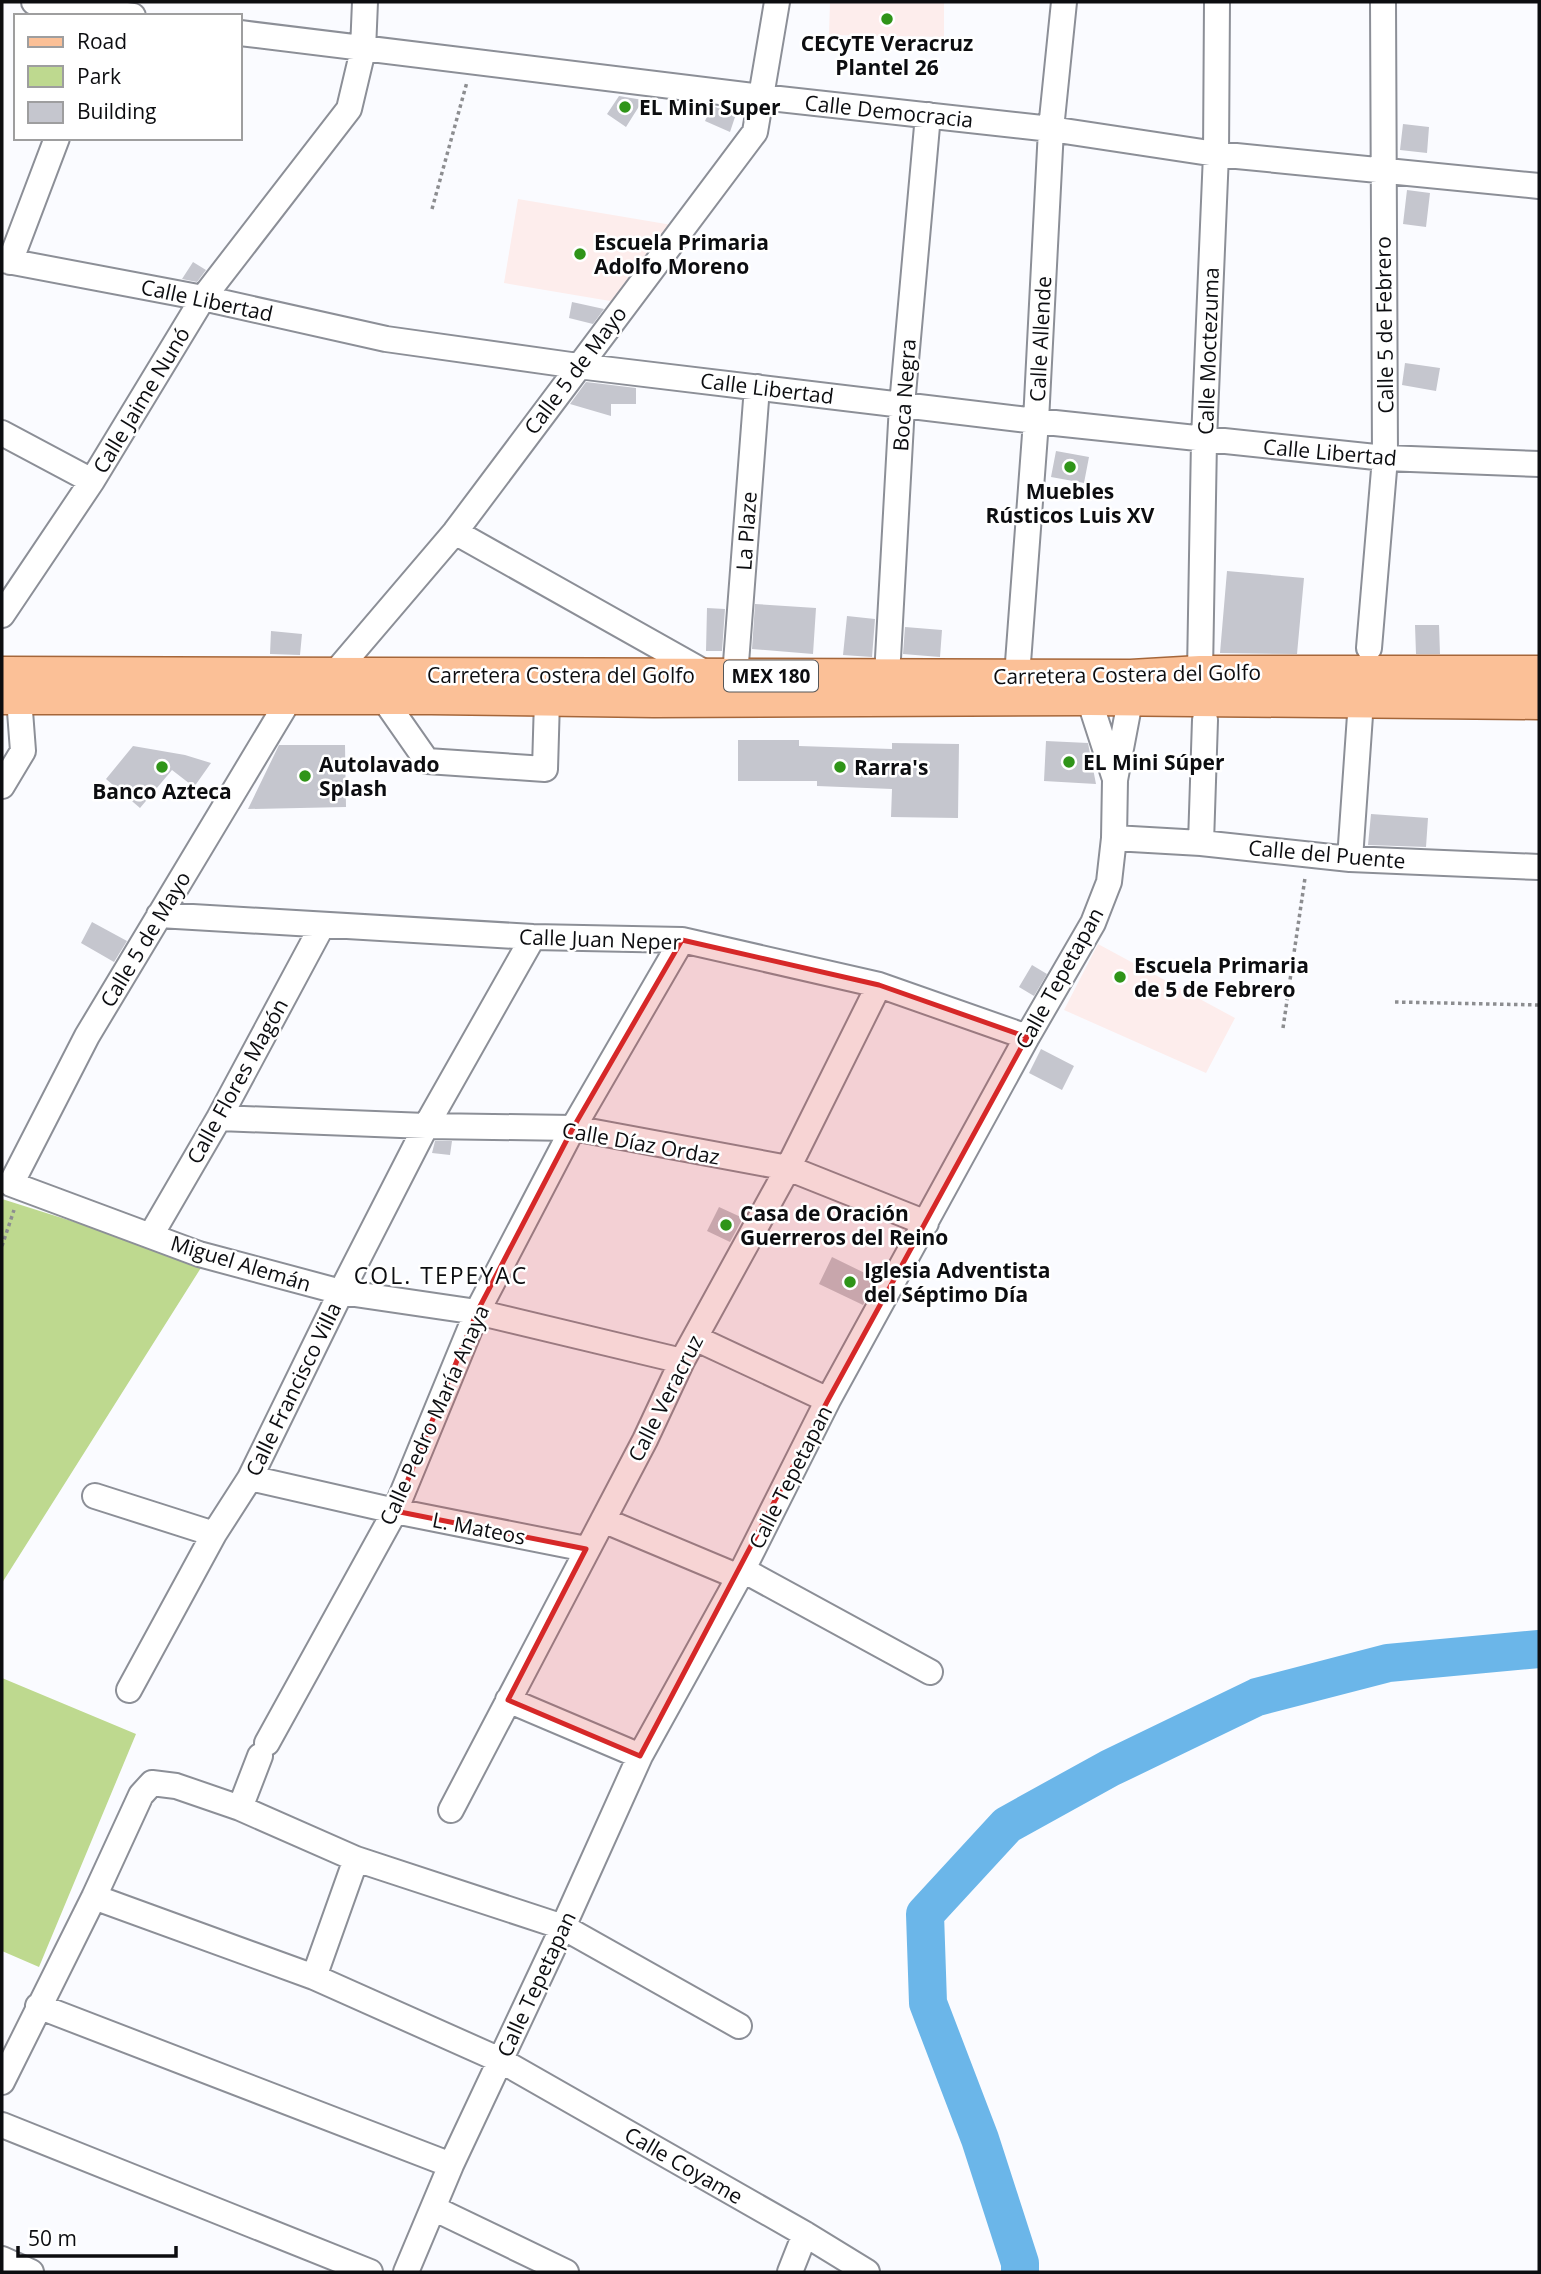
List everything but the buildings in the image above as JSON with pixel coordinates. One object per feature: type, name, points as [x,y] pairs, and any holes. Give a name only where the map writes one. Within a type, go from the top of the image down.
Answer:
[{"type":"main road","name":"Carretera Costera del Golfo","points":[[2,673],[334,674],[382,687]]},
{"type":"main road","name":"Carretera Costera del Golfo","points":[[11,698],[289,698],[382,687],[1089,687],[1131,688],[1200,697],[1280,686],[1539,673]]},
{"type":"main road","name":"Carretera Costera del Golfo","points":[[549,688],[723,676],[1017,676],[1089,687]]},
{"type":"main road","name":"Carretera Costera del Golfo","points":[[1280,686],[1361,701],[1539,703]]},
{"type":"street","points":[[34,2],[104,13]]},
{"type":"street","name":"Calle Jaime Nunó","points":[[2,615],[92,481],[203,298],[349,109],[363,50],[365,2]]},
{"type":"street","name":"Calle 5 de Mayo","points":[[334,674],[455,532],[755,132],[776,2]]},
{"type":"street","name":"Calle Allende","points":[[1017,676],[1036,421],[1051,129],[1064,2]]},
{"type":"street","name":"Calle Moctezuma","points":[[1201,843],[1204,440],[1216,154],[1217,2]]},
{"type":"street","name":"Calle 5 de Febrero","points":[[1369,648],[1385,458],[1383,2]]},
{"type":"street","name":"Calle Democracia","points":[[242,33],[472,63],[1051,129],[1216,154],[1539,186]]},
{"type":"street","name":"Boca Negra","points":[[887,676],[902,405],[928,116]]},
{"type":"street","points":[[6,261],[56,140]]},
{"type":"street","name":"Calle Libertad","points":[[6,261],[203,298],[386,339],[578,366],[1204,440],[1385,458],[1539,464]]},
{"type":"street","name":"La Plaze","points":[[723,676],[757,387]]},
{"type":"street","points":[[2,433],[92,481]]},
{"type":"street","points":[[455,532],[723,676]]},
{"type":"street","points":[[382,687],[427,761],[545,769],[549,688]]},
{"type":"street","points":[[1089,687],[1115,780]]},
{"type":"street","name":"Calle Tepetapan","points":[[406,2272],[452,2165],[564,1927],[640,1756],[741,1574],[828,1400],[1027,1037],[1093,923],[1110,881],[1115,780],[1131,688]]},
{"type":"street","points":[[2,786],[23,751],[11,698]]},
{"type":"street","name":"Calle 5 de Mayo","points":[[17,1186],[87,1036],[289,698]]},
{"type":"street","points":[[1350,859],[1361,701]]},
{"type":"street","name":"Calle del Puente","points":[[1114,838],[1201,843],[1350,859],[1539,867]]},
{"type":"street","name":"Calle Juan Neper","points":[[159,915],[533,937],[682,940],[879,985],[1027,1037]]},
{"type":"street","name":"Calle Flores Magón","points":[[151,1235],[219,1118],[322,926]]},
{"type":"street","name":"Calle Francisco Villa","points":[[129,1690],[214,1534],[250,1478],[426,1126],[533,937]]},
{"type":"street","name":"Calle Pedro María Anaya","points":[[240,1808],[263,1750],[395,1511],[477,1312],[573,1128],[682,940]]},
{"type":"street","name":"Calle Veracruz","points":[[451,1810],[645,1440],[682,1361],[788,1168],[879,985]]},
{"type":"street","name":"Calle Díaz Ordaz","points":[[219,1118],[426,1126],[573,1128],[788,1168],[926,1223]]},
{"type":"street","name":"Miguel Alemán","points":[[17,1186],[199,1254],[341,1292],[477,1312],[682,1361]]},
{"type":"street","points":[[695,1338],[828,1400]]},
{"type":"street","name":"L. Mateos","points":[[250,1478],[395,1511],[586,1549]]},
{"type":"street","points":[[95,1496],[214,1534]]},
{"type":"street","points":[[603,1520],[741,1574],[930,1672]]},
{"type":"street","points":[[508,1700],[640,1756]]},
{"type":"street","points":[[2,2082],[94,1897],[141,1795],[152,1783],[176,1786],[240,1808],[356,1860],[564,1927],[739,2026]]},
{"type":"street","points":[[314,1977],[356,1860]]},
{"type":"street","name":"Calle Coyame","points":[[94,1897],[314,1977],[500,2060],[867,2272]]},
{"type":"street","points":[[38,2006],[452,2165]]},
{"type":"street","points":[[2,2125],[370,2272]]},
{"type":"street","points":[[433,2208],[566,2272]]},
{"type":"street","points":[[790,2272],[805,2234]]},
{"type":"street","points":[[2,2259],[31,2272]]},
{"type":"path","points":[[432,209],[472,63]]},
{"type":"path","points":[[1283,1028],[1308,855]]},
{"type":"path","points":[[1395,1002],[1539,1005]]},
{"type":"path","points":[[2,1246],[17,1186]]},
{"type":"highlighted area","points":[[682,940],[879,985],[1027,1037],[828,1400],[640,1756],[508,1700],[586,1549],[395,1511],[477,1312],[573,1128]]},
{"type":"shaded area","name":"CECyTE Veracruz Plantel 26","points":[[830,2],[944,2],[944,37],[829,35]]},
{"type":"shaded area","name":"Escuela Primaria Adolfo Moreno","points":[[518,199],[672,225],[616,302],[504,283]]},
{"type":"shaded area","name":"Escuela Primaria de 5 de Febrero","points":[[1098,944],[1235,1018],[1206,1073],[1064,1010]]},
{"type":"green space","points":[[2,1199],[204,1263],[2,1583]]},
{"type":"green space","points":[[2,1678],[136,1734],[39,1967],[2,1951]]},
{"type":"waterway","points":[[1020,2272],[1020,2263],[980,2139],[928,2003],[925,1914],[1007,1825],[1110,1768],[1257,1697],[1388,1663],[1539,1649]]},
{"type":"place","name":"CECyTE Veracruz Plantel 26","points":[[887,19]]},
{"type":"place","name":"EL Mini Super","points":[[625,107]]},
{"type":"place","name":"Escuela Primaria Adolfo Moreno","points":[[580,254]]},
{"type":"place","name":"Muebles Rústicos Luis XV","points":[[1070,467]]},
{"type":"place","name":"EL Mini Súper","points":[[1069,762]]},
{"type":"place","name":"Banco Azteca","points":[[162,767]]},
{"type":"place","name":"Rarra's","points":[[840,767]]},
{"type":"place","name":"Autolavado Splash","points":[[305,776]]},
{"type":"place","name":"Escuela Primaria de 5 de Febrero","points":[[1120,977]]},
{"type":"place","name":"Casa de Oración Guerreros del Reino","points":[[726,1225]]},
{"type":"place","name":"Iglesia Adventista del Séptimo Día","points":[[850,1282]]},
{"type":"district","name":"COL. TEPEYAC","points":[[441,1275]]}]
